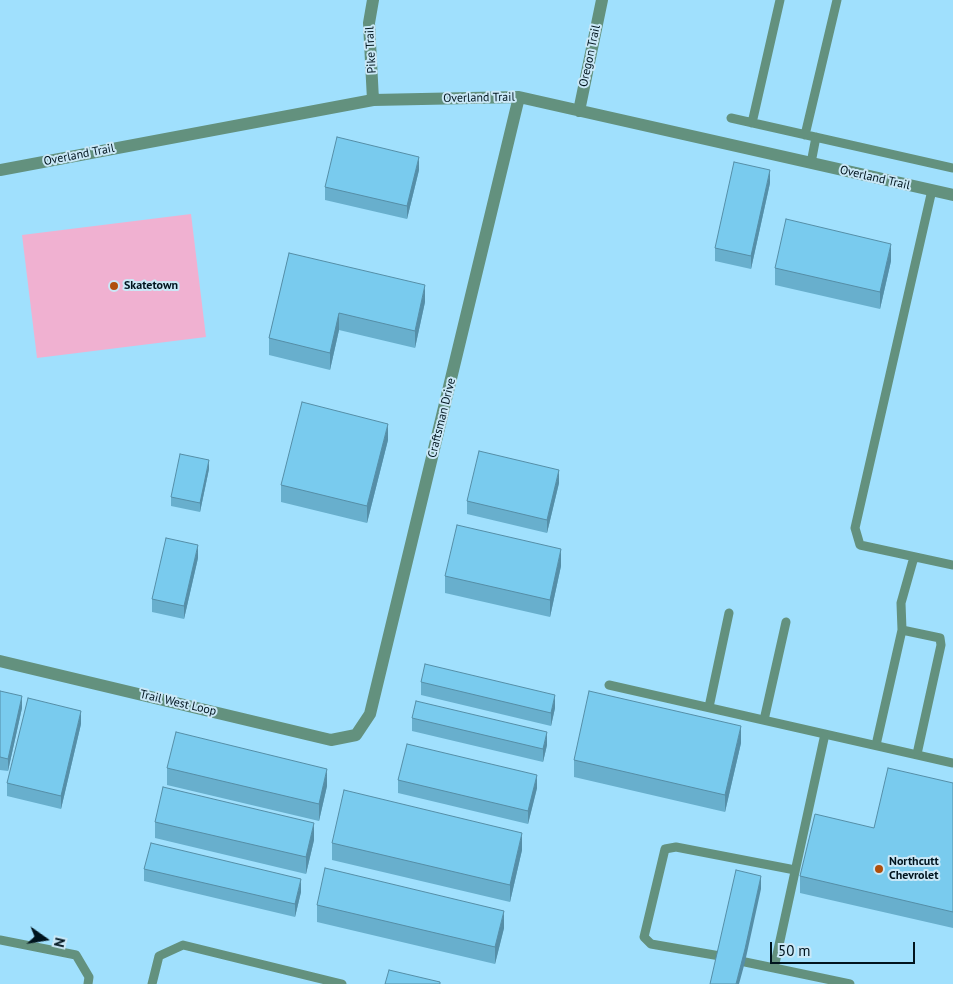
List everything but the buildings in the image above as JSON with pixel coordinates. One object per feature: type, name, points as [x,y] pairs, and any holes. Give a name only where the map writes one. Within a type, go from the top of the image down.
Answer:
[{"type":"street","name":"Pike Trail","points":[[373,0],[369,23],[373,100]]},
{"type":"street","name":"Oregon Trail","points":[[579,111],[602,0]]},
{"type":"street","name":"Overland Trail","points":[[0,170],[373,100],[519,97],[953,195]]},
{"type":"street","name":"Craftsman Drive","points":[[356,735],[370,714],[519,97]]},
{"type":"street","name":"Trail West Loop","points":[[0,661],[331,740],[356,735]]},
{"type":"lane","points":[[752,123],[780,0]]},
{"type":"lane","points":[[805,135],[837,0]]},
{"type":"lane","points":[[731,118],[953,168]]},
{"type":"lane","points":[[811,163],[816,137]]},
{"type":"lane","points":[[932,190],[855,528],[860,545],[953,565]]},
{"type":"lane","points":[[876,745],[902,630],[900,602],[914,557]]},
{"type":"lane","points":[[709,707],[729,613]]},
{"type":"lane","points":[[764,720],[786,622]]},
{"type":"lane","points":[[902,630],[940,638],[941,645],[917,754]]},
{"type":"lane","points":[[609,684],[953,762]]},
{"type":"lane","points":[[774,968],[826,734]]},
{"type":"lane","points":[[720,956],[650,944],[644,937],[665,849],[676,847],[795,870]]},
{"type":"lane","points":[[0,940],[76,955],[89,977],[88,984]]},
{"type":"lane","points":[[152,984],[159,956],[183,945],[342,984]]},
{"type":"lane","points":[[745,962],[850,984]]},
{"type":"shaded area","name":"Skatetown","points":[[191,214],[206,337],[37,358],[22,235]]},
{"type":"place","name":"Skatetown","points":[[114,286]]},
{"type":"place","name":"Northcutt Chevrolet","points":[[879,869]]}]
